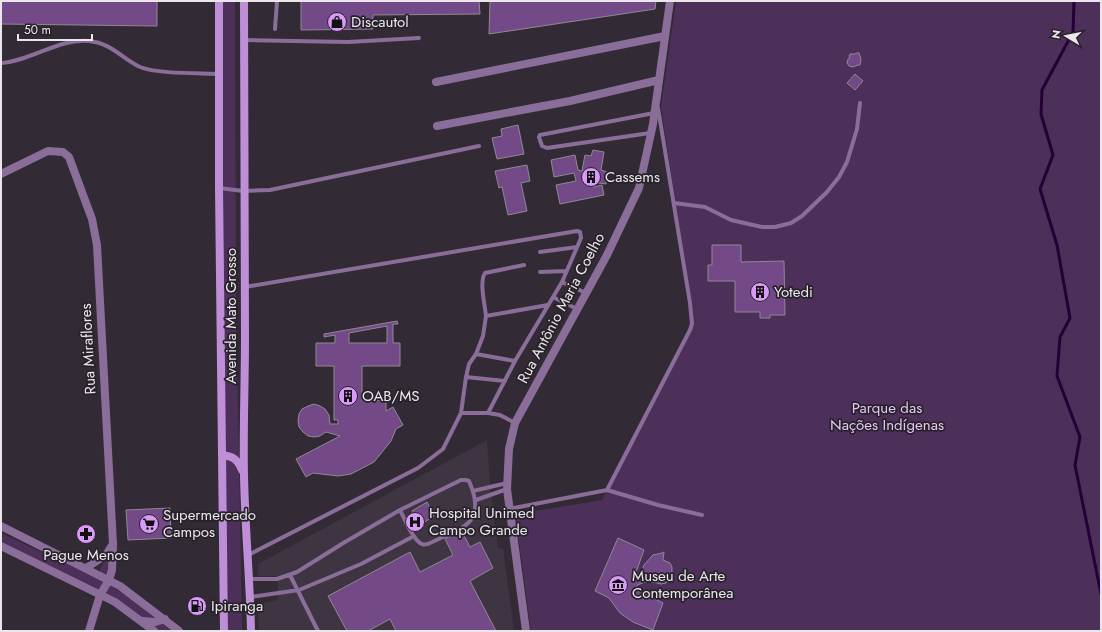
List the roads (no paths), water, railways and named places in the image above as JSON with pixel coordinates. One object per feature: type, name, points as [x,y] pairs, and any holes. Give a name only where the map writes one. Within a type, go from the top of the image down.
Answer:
[{"type":"main road","name":"Avenida Mato Grosso","points":[[219,1],[219,188],[224,631]]},
{"type":"main road","name":"Avenida Mato Grosso","points":[[244,1],[244,475],[251,597],[251,631]]},
{"type":"main road","points":[[222,454],[235,458],[244,475]]},
{"type":"street","name":"Rua Antônio Maria Coelho","points":[[526,631],[509,509],[507,486],[509,449],[515,423],[607,255],[639,188],[654,113],[670,1]]},
{"type":"street","points":[[436,82],[665,36]]},
{"type":"street","points":[[438,126],[570,101],[659,80]]},
{"type":"street","name":"Rua Miraflores","points":[[1,174],[48,151],[63,152],[68,157],[92,219],[97,245],[113,564],[109,580],[100,595],[89,631]]},
{"type":"street","points":[[1,526],[120,586],[180,631]]},
{"type":"street","points":[[86,568],[106,554],[113,544]]},
{"type":"street","points":[[1,546],[115,602],[154,631]]},
{"type":"street","points":[[141,621],[155,622],[165,619]]},
{"type":"lane","points":[[275,29],[277,1]]},
{"type":"lane","points":[[244,40],[348,42],[419,38]]},
{"type":"lane","points":[[1,62],[34,55],[71,42],[90,41],[115,50],[132,63],[152,71],[219,74]]},
{"type":"lane","points":[[607,490],[692,324],[692,312],[656,98]]},
{"type":"lane","points":[[674,203],[705,207],[731,220],[762,227],[775,227],[791,223],[802,216],[827,192],[839,177],[847,162],[857,129],[860,103]]},
{"type":"lane","points":[[650,133],[547,148],[542,146],[539,137],[540,135],[654,113]]},
{"type":"lane","points":[[219,188],[244,191],[270,190],[479,146]]},
{"type":"lane","points":[[245,287],[577,231],[581,234],[581,238],[562,282],[515,361],[488,413]]},
{"type":"lane","points":[[540,252],[577,246]]},
{"type":"lane","points":[[248,555],[418,468],[443,450],[461,413],[469,364],[476,354],[483,336],[486,316],[482,286],[483,276],[485,273],[524,265]]},
{"type":"lane","points":[[540,272],[566,271]]},
{"type":"lane","points":[[562,282],[586,293]]},
{"type":"lane","points":[[552,297],[577,309]]},
{"type":"lane","points":[[486,316],[548,305]]},
{"type":"lane","points":[[476,354],[515,361]]},
{"type":"lane","points":[[466,376],[505,381]]},
{"type":"lane","points":[[461,413],[488,413],[500,415],[515,423]]},
{"type":"lane","points":[[250,579],[277,579],[290,575],[400,510],[461,480],[469,481],[476,500],[475,516],[468,524],[428,544],[420,543],[414,536],[400,510]]},
{"type":"lane","points":[[473,491],[507,486]]},
{"type":"lane","points":[[476,500],[507,486]]},
{"type":"lane","points":[[509,509],[607,490],[658,505],[702,515]]},
{"type":"lane","points":[[251,597],[299,590],[361,564],[414,536]]},
{"type":"lane","points":[[290,575],[299,590],[318,631]]},
{"type":"waterway","points":[[1074,1],[1073,32],[1042,90],[1041,114],[1053,155],[1040,189],[1057,245],[1070,318],[1060,337],[1057,376],[1080,437],[1075,465],[1101,594]]},
{"type":"place","name":"Discautol","points":[[337,22]]},
{"type":"place","name":"Cassems","points":[[591,177]]},
{"type":"place","name":"Yotedi","points":[[760,292]]},
{"type":"place","name":"OAB/MS","points":[[348,396]]},
{"type":"place","name":"Hospital Unimed Campo Grande","points":[[415,522]]},
{"type":"place","name":"Supermercado Campos","points":[[149,524]]},
{"type":"place","name":"Pague Menos","points":[[86,534]]},
{"type":"place","name":"Museu de Arte Contemporânea","points":[[618,585]]},
{"type":"place","name":"Ipiranga","points":[[197,606]]},
{"type":"park label","name":"Parque das Nações Indígenas","points":[[887,416]]}]
